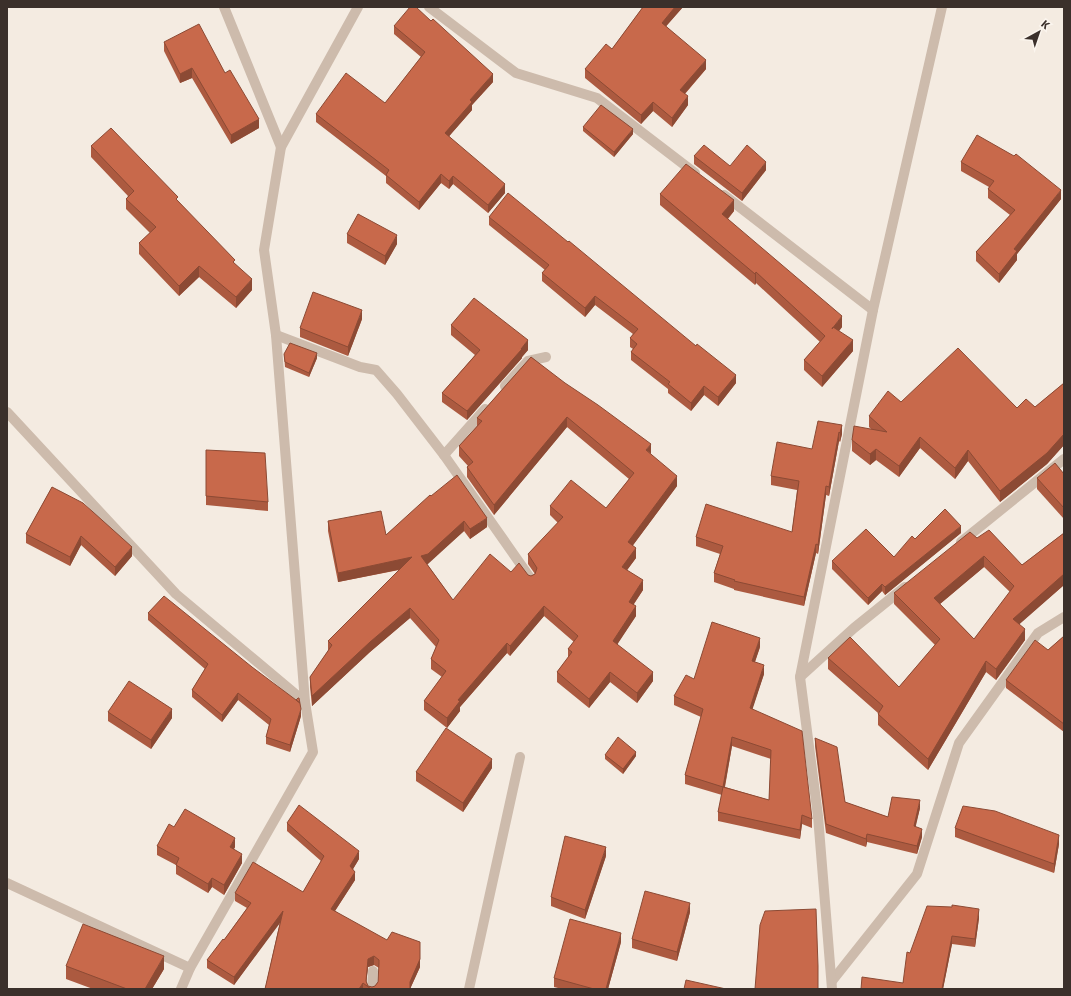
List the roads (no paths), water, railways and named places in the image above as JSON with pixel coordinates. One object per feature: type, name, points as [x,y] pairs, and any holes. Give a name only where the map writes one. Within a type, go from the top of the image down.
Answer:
[{"type":"street","points":[[224,7],[281,147]]},
{"type":"street","points":[[181,989],[190,968],[313,752],[305,702],[276,336],[264,250],[281,147],[358,7]]},
{"type":"street","points":[[429,7],[516,73],[597,98],[704,180]]},
{"type":"street","points":[[832,985],[818,816],[800,677],[873,310],[942,7]]},
{"type":"street","points":[[716,189],[873,310]]},
{"type":"street","points":[[276,336],[360,367],[376,370],[397,394],[444,455],[531,579]]},
{"type":"street","points":[[444,455],[528,361],[546,357]]},
{"type":"street","points":[[7,412],[176,594],[305,702]]},
{"type":"street","points":[[953,548],[1064,459]]},
{"type":"street","points":[[800,677],[854,628],[910,583]]},
{"type":"street","points":[[832,985],[917,874],[959,743],[1038,633],[1064,617]]},
{"type":"street","points":[[469,989],[520,756]]},
{"type":"street","points":[[7,883],[190,968]]},
{"type":"street","points":[[372,989],[373,971]]}]
